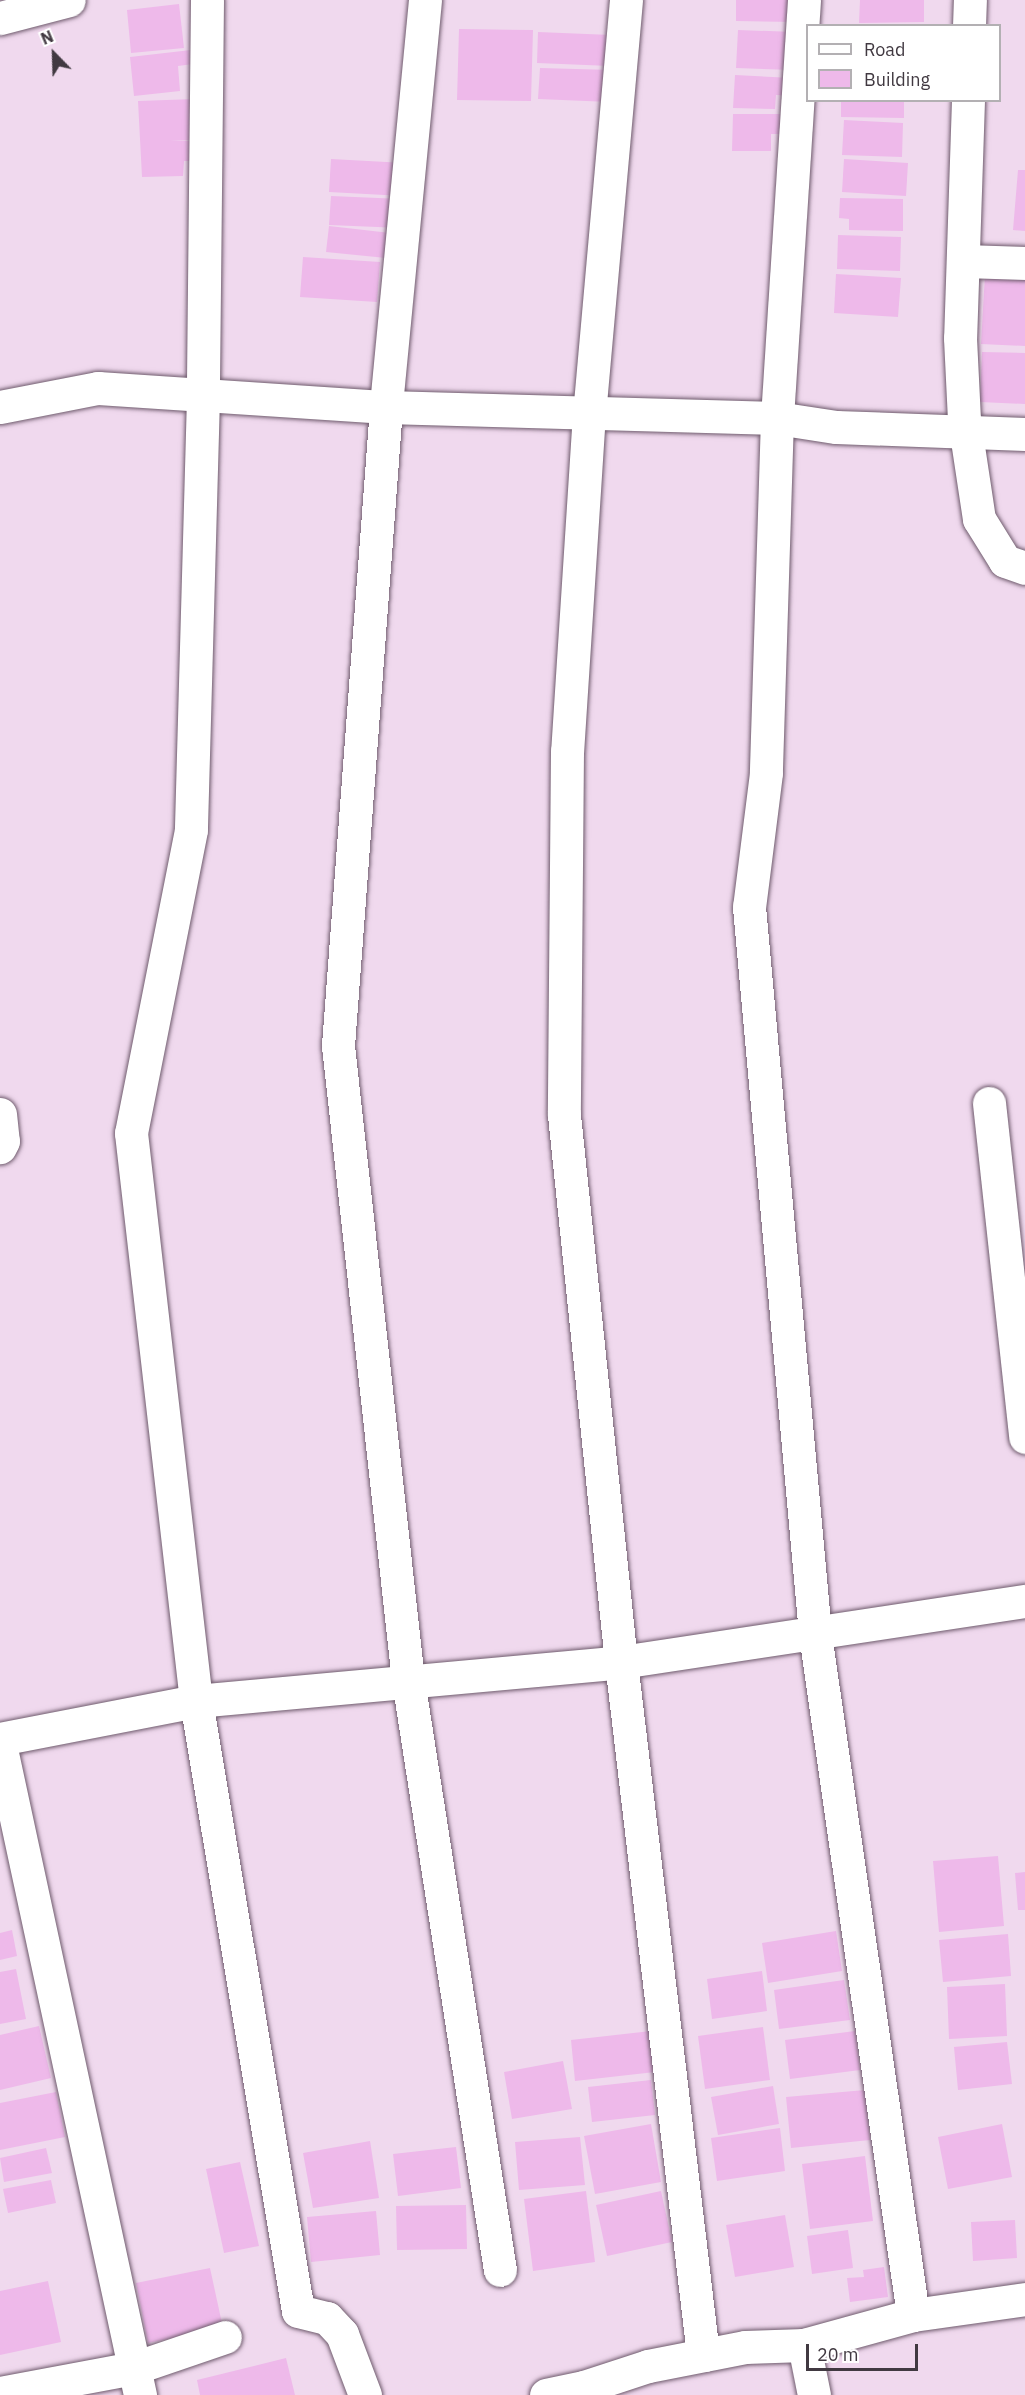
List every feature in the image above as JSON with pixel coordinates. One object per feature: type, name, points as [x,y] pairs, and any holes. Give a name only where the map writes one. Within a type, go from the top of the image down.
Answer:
[{"type":"street","points":[[0,18],[69,0]]},
{"type":"street","points":[[207,0],[203,398],[191,830],[131,1132],[196,1701],[298,2311],[327,2318],[342,2334],[365,2395]]},
{"type":"street","points":[[425,0],[386,407],[338,1047],[408,1680],[500,2270]]},
{"type":"street","points":[[626,0],[589,413],[567,751],[564,1115],[621,1662],[703,2355]]},
{"type":"street","points":[[804,0],[777,418],[766,773],[749,907],[815,1634],[913,2315]]},
{"type":"street","points":[[969,0],[969,24]]},
{"type":"street","points":[[968,102],[965,261],[960,338],[965,429],[979,519],[1005,561],[1025,568]]},
{"type":"street","points":[[965,261],[1025,263]]},
{"type":"street","points":[[0,407],[98,388],[203,398],[386,407],[777,418],[837,427],[965,429],[1025,434]]},
{"type":"street","points":[[989,1103],[1025,1437]]},
{"type":"street","points":[[0,1114],[3,1141],[0,1147]]},
{"type":"street","points":[[0,1739],[196,1701],[621,1662],[1025,1601]]},
{"type":"street","points":[[0,1744],[137,2382]]},
{"type":"street","points":[[546,2395],[585,2391],[648,2366],[745,2347],[804,2345],[913,2315],[1025,2299]]},
{"type":"street","points":[[0,2393],[137,2382],[225,2337]]},
{"type":"street","points":[[804,2345],[814,2395]]},
{"type":"building","points":[[736,0],[798,0],[798,22],[736,21]]},
{"type":"building","points":[[860,0],[924,0],[924,22],[859,23]]},
{"type":"building","points":[[179,4],[184,48],[131,53],[127,10]]},
{"type":"building","points":[[459,29],[533,30],[531,101],[457,100]]},
{"type":"building","points":[[738,30],[795,32],[793,70],[736,68]]},
{"type":"building","points":[[538,32],[611,35],[610,66],[537,63]]},
{"type":"building","points":[[191,50],[193,64],[178,66],[180,91],[134,96],[130,57]]},
{"type":"building","points":[[540,68],[611,70],[610,102],[538,99]]},
{"type":"building","points":[[735,75],[793,78],[792,96],[776,95],[775,109],[733,108]]},
{"type":"building","points":[[195,99],[196,140],[170,140],[193,141],[193,161],[184,161],[183,176],[142,177],[138,101]]},
{"type":"building","points":[[841,102],[904,102],[904,118],[841,117]]},
{"type":"building","points":[[733,114],[786,114],[786,134],[771,134],[771,151],[732,151]]},
{"type":"building","points":[[844,120],[903,123],[902,157],[842,155]]},
{"type":"building","points":[[331,159],[405,163],[403,196],[329,192]]},
{"type":"building","points":[[844,159],[908,163],[906,196],[842,192]]},
{"type":"building","points":[[1018,170],[1025,170],[1025,231],[1013,230]]},
{"type":"building","points":[[331,196],[402,199],[401,228],[329,225]]},
{"type":"building","points":[[840,198],[903,199],[903,231],[849,230],[849,219],[839,218]]},
{"type":"building","points":[[329,226],[399,234],[396,259],[326,252]]},
{"type":"building","points":[[838,235],[901,237],[900,271],[837,269]]},
{"type":"building","points":[[303,257],[380,262],[377,302],[300,297]]},
{"type":"building","points":[[836,274],[901,278],[898,317],[834,313]]},
{"type":"building","points":[[985,275],[1025,277],[1025,346],[981,344]]},
{"type":"building","points":[[982,352],[1025,353],[1025,404],[980,402]]},
{"type":"building","points":[[998,1856],[1004,1926],[939,1932],[933,1861]]},
{"type":"building","points":[[1025,1872],[1025,1910],[1018,1910],[1015,1873]]},
{"type":"building","points":[[12,1930],[17,1956],[0,1960],[0,1933]]},
{"type":"building","points":[[836,1931],[842,1971],[768,1983],[762,1943]]},
{"type":"building","points":[[1008,1934],[1011,1976],[943,1982],[939,1940]]},
{"type":"building","points":[[16,1969],[26,2019],[0,2024],[0,1972]]},
{"type":"building","points":[[762,1971],[767,2011],[712,2019],[707,1979]]},
{"type":"building","points":[[844,1980],[850,2020],[779,2029],[774,1990]]},
{"type":"building","points":[[1005,1984],[1007,2036],[949,2039],[947,1987]]},
{"type":"building","points":[[39,2026],[51,2078],[0,2090],[0,2035]]},
{"type":"building","points":[[763,2027],[770,2080],[705,2089],[698,2036]]},
{"type":"building","points":[[651,2031],[655,2072],[575,2081],[571,2040]]},
{"type":"building","points":[[855,2031],[860,2070],[790,2079],[785,2040]]},
{"type":"building","points":[[1007,2042],[1012,2084],[958,2090],[954,2047]]},
{"type":"building","points":[[563,2061],[572,2109],[512,2119],[504,2072]]},
{"type":"building","points":[[651,2080],[655,2115],[592,2122],[588,2087]]},
{"type":"building","points":[[773,2086],[779,2124],[718,2135],[711,2097]]},
{"type":"building","points":[[865,2090],[870,2140],[791,2148],[786,2097]]},
{"type":"building","points":[[56,2092],[65,2137],[0,2150],[0,2103]]},
{"type":"building","points":[[651,2124],[661,2182],[595,2194],[584,2136]]},
{"type":"building","points":[[1002,2124],[1012,2177],[948,2189],[938,2137]]},
{"type":"building","points":[[780,2128],[785,2171],[717,2181],[711,2138]]},
{"type":"building","points":[[580,2137],[585,2185],[519,2190],[515,2142]]},
{"type":"building","points":[[370,2141],[379,2198],[313,2208],[303,2153]]},
{"type":"building","points":[[456,2147],[461,2188],[398,2196],[393,2154]]},
{"type":"building","points":[[46,2148],[52,2173],[4,2182],[0,2158]]},
{"type":"building","points":[[865,2156],[873,2221],[810,2229],[802,2164]]},
{"type":"building","points":[[240,2162],[259,2246],[224,2253],[206,2169]]},
{"type":"building","points":[[51,2180],[56,2203],[8,2213],[3,2189]]},
{"type":"building","points":[[586,2191],[595,2262],[533,2271],[524,2199]]},
{"type":"building","points":[[661,2191],[672,2242],[607,2256],[596,2205]]},
{"type":"building","points":[[466,2205],[467,2249],[397,2250],[396,2206]]},
{"type":"building","points":[[376,2211],[380,2255],[311,2262],[307,2217]]},
{"type":"building","points":[[785,2215],[794,2267],[735,2277],[726,2225]]},
{"type":"building","points":[[1015,2220],[1017,2258],[973,2261],[971,2222]]},
{"type":"building","points":[[848,2230],[853,2268],[812,2274],[807,2236]]},
{"type":"building","points":[[884,2267],[888,2297],[850,2302],[847,2278],[864,2277],[863,2270]]},
{"type":"building","points":[[210,2268],[223,2328],[148,2343],[136,2283]]},
{"type":"building","points":[[48,2281],[61,2342],[0,2355],[0,2291]]},
{"type":"building","points":[[286,2358],[295,2395],[200,2395],[197,2380]]}]
